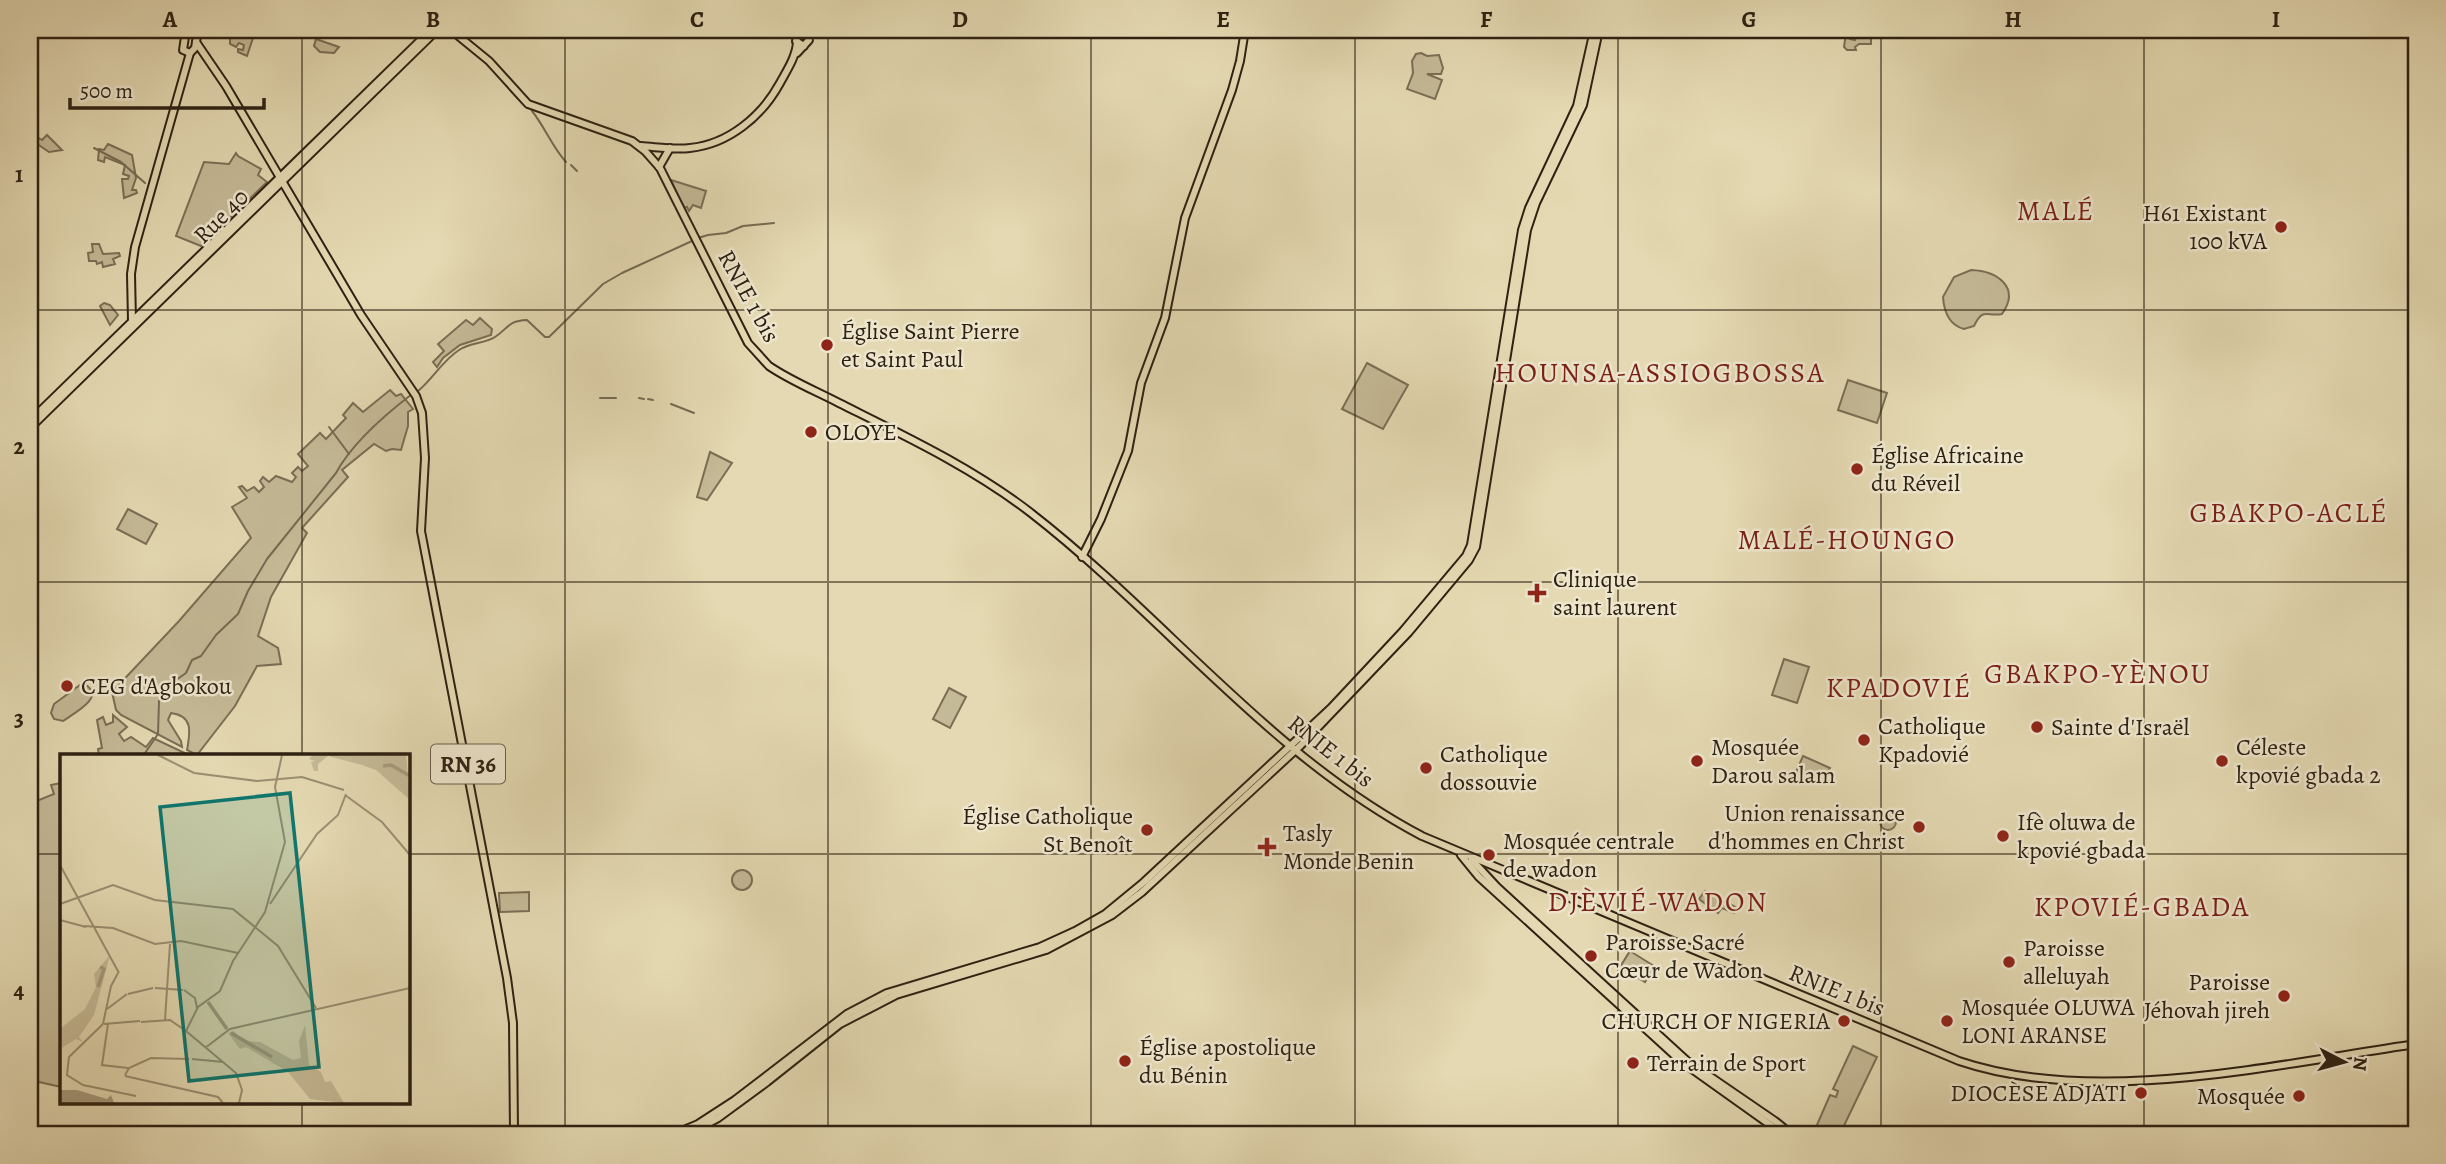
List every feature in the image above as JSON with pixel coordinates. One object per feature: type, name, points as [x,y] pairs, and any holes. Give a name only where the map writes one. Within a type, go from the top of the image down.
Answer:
[{"type":"main road","points":[[186,30],[183,50],[190,53]]},
{"type":"main road","points":[[132,321],[131,274],[135,247],[198,30]]},
{"type":"main road","name":"Rue 40","points":[[30,428],[431,30]]},
{"type":"main road","name":"Rue 40","points":[[30,421],[438,30]]},
{"type":"main road","name":"RNIE 1 bis","points":[[451,30],[489,61],[528,104],[621,136],[639,145],[659,167],[739,327],[748,343],[763,360],[794,380],[921,444],[975,475],[1034,515],[1293,749],[1344,789],[1422,836],[1959,1061],[2016,1076],[2094,1080],[2180,1077],[2416,1044]]},
{"type":"main road","points":[[1082,557],[1128,451],[1141,383],[1165,318],[1185,218],[1232,90],[1245,30]]},
{"type":"main road","points":[[688,1134],[718,1118],[840,1024],[896,995],[1046,950],[1093,927],[1142,892],[1293,749],[1404,631],[1470,550],[1522,230],[1532,202],[1577,106],[1596,30]]},
{"type":"main road","points":[[639,145],[670,148],[703,146],[732,133],[763,110],[804,32],[809,42],[793,57]]},
{"type":"main road","name":"RN 36","points":[[196,42],[226,86],[361,315],[413,388],[422,413],[425,458],[421,531],[513,1016],[516,1134]]},
{"type":"main road","points":[[797,42],[804,46]]},
{"type":"main road","points":[[659,167],[670,148]]},
{"type":"main road","points":[[674,1134],[698,1124],[847,1014],[887,993],[1040,947],[1075,932],[1105,914],[1293,749]]},
{"type":"main road","points":[[1460,854],[1479,877],[1682,1062],[1783,1134]]},
{"type":"main road","points":[[1470,858],[1497,887],[1686,1060],[1791,1134]]},
{"type":"shaded area","points":[[1858,30],[1865,30],[1871,38],[1871,44],[1859,44],[1855,47],[1856,50],[1847,50],[1844,47],[1846,33],[1850,39],[1855,40]]},
{"type":"shaded area","points":[[245,32],[254,35],[247,56],[238,52],[238,49],[243,50],[244,45],[239,43],[236,47],[230,44],[230,36],[233,33]]},
{"type":"shaded area","points":[[316,39],[339,47],[334,53],[320,52],[314,46]]},
{"type":"shaded area","points":[[1416,54],[1427,56],[1439,55],[1443,68],[1441,74],[1427,74],[1442,80],[1435,99],[1407,89],[1413,73],[1412,61]]},
{"type":"shaded area","points":[[30,133],[42,140],[47,135],[62,150],[49,152],[30,139]]},
{"type":"shaded area","points":[[108,144],[132,155],[136,178],[132,190],[137,193],[124,198],[122,179],[128,179],[129,176],[123,174],[125,165],[105,157],[104,162],[98,160],[99,149],[104,150]]},
{"type":"shaded area","points":[[236,153],[261,169],[258,175],[267,182],[201,246],[176,236],[204,162],[229,164]]},
{"type":"shaded area","points":[[671,180],[706,191],[701,208],[693,205],[689,211],[687,207],[683,208]]},
{"type":"shaded area","points":[[92,244],[99,244],[103,254],[119,253],[120,256],[113,259],[115,264],[103,267],[102,262],[97,264],[96,261],[89,261],[88,253],[93,252]]},
{"type":"shaded area","points":[[1971,270],[1997,277],[2007,288],[2009,296],[2002,314],[1985,314],[1974,326],[1964,329],[1948,317],[1943,297],[1954,277]]},
{"type":"shaded area","points":[[104,303],[110,305],[118,315],[110,325],[100,306]]},
{"type":"shaded area","points":[[480,318],[492,329],[491,335],[460,345],[443,358],[437,367],[433,362],[444,351],[438,344],[466,320],[473,325]]},
{"type":"shaded area","points":[[1367,363],[1408,385],[1383,429],[1342,409]]},
{"type":"shaded area","points":[[1848,380],[1887,393],[1877,423],[1838,410]]},
{"type":"shaded area","points":[[390,390],[396,396],[401,394],[413,409],[408,412],[408,426],[401,450],[386,451],[374,444],[342,470],[348,477],[302,528],[307,533],[271,597],[258,636],[278,648],[281,664],[257,666],[235,706],[198,754],[187,750],[189,726],[184,718],[171,713],[168,720],[182,747],[121,715],[116,710],[112,692],[179,621],[251,538],[232,507],[247,498],[239,487],[242,486],[247,491],[254,487],[259,492],[264,487],[260,481],[263,477],[269,482],[276,476],[292,482],[296,477],[292,473],[298,467],[302,471],[308,466],[298,454],[320,433],[326,439],[346,418],[343,415],[353,403],[363,412]]},
{"type":"shaded area","points":[[710,452],[732,463],[707,500],[697,497]]},
{"type":"shaded area","points":[[128,509],[157,524],[146,544],[117,529]]},
{"type":"shaded area","points":[[1784,659],[1809,667],[1797,703],[1772,695]]},
{"type":"shaded area","points":[[80,685],[86,685],[91,690],[90,700],[63,721],[54,719],[51,713],[54,704]]},
{"type":"shaded area","points":[[949,688],[966,697],[950,728],[933,719]]},
{"type":"shaded area","points":[[113,715],[127,727],[119,734],[124,741],[131,737],[146,747],[153,738],[187,754],[99,754],[98,749],[102,748],[97,720],[103,717],[106,725],[113,722]]},
{"type":"shaded area","points":[[1803,756],[1830,768],[1822,784],[1796,772]]},
{"type":"shaded area","points":[[60,783],[60,1087],[30,1080],[30,811],[34,802],[54,794],[51,785]]},
{"type":"shaded area","points":[[1885,814],[1891,814],[1896,822],[1894,828],[1885,830],[1880,825],[1880,819]]},
{"type":"shaded area","points":[[742,870],[749,873],[752,880],[749,887],[742,890],[735,887],[732,880],[735,873]]},
{"type":"shaded area","points":[[1705,891],[1739,909],[1734,913],[1722,908],[1718,913],[1699,899]]},
{"type":"shaded area","points":[[529,892],[529,911],[500,912],[499,893]]},
{"type":"shaded area","points":[[1630,951],[1654,966],[1645,982],[1620,967]]},
{"type":"shaded area","points":[[1853,1046],[1877,1057],[1840,1134],[1813,1134],[1830,1095],[1836,1097],[1838,1091],[1833,1089]]},
{"type":"waterway","points":[[532,111],[566,162]]},
{"type":"waterway","points":[[94,148],[121,162],[145,183]]},
{"type":"waterway","points":[[571,165],[577,171]]},
{"type":"waterway","points":[[698,238],[726,233],[743,226],[774,223]]},
{"type":"waterway","points":[[417,392],[463,347],[491,339],[512,323],[527,320],[545,337],[549,337],[603,284],[692,241]]},
{"type":"waterway","points":[[144,754],[158,734],[159,701],[176,680],[186,673],[192,660],[201,656],[216,635],[238,614],[267,559],[360,441],[380,420],[412,394]]},
{"type":"waterway","points":[[600,398],[616,398]]},
{"type":"waterway","points":[[639,398],[644,399]]},
{"type":"waterway","points":[[648,399],[653,400]]},
{"type":"waterway","points":[[671,404],[694,413]]},
{"type":"waterway","points":[[329,427],[349,454]]},
{"type":"place","name":"H61 Existant 100 kVA","points":[[2281,227]]},
{"type":"place","name":"Église Saint Pierre et Saint Paul","points":[[827,345]]},
{"type":"place","name":"OLOYE","points":[[811,432]]},
{"type":"place","name":"Église Africaine du Réveil","points":[[1857,469]]},
{"type":"place","name":"Clinique saint laurent","points":[[1537,593]]},
{"type":"place","name":"CEG d'Agbokou","points":[[67,686]]},
{"type":"place","name":"Sainte d'Israël","points":[[2037,727]]},
{"type":"place","name":"Catholique Kpadovié","points":[[1864,740]]},
{"type":"place","name":"Mosquée Darou salam","points":[[1697,761]]},
{"type":"place","name":"Céleste kpovié gbada 2","points":[[2222,761]]},
{"type":"place","name":"Catholique dossouvie","points":[[1426,768]]},
{"type":"place","name":"Union renaissance d'hommes en Christ","points":[[1919,827]]},
{"type":"place","name":"Église Catholique St Benoît","points":[[1147,830]]},
{"type":"place","name":"Ifè oluwa de kpovié gbada","points":[[2003,836]]},
{"type":"place","name":"Tasly Monde Benin","points":[[1267,847]]},
{"type":"place","name":"Mosquée centrale de wadon","points":[[1489,855]]},
{"type":"place","name":"Paroisse Sacré Cœur de Wadon","points":[[1591,956]]},
{"type":"place","name":"Paroisse alleluyah","points":[[2009,962]]},
{"type":"place","name":"Paroisse Jéhovah jireh","points":[[2284,996]]},
{"type":"place","name":"CHURCH OF NIGERIA","points":[[1844,1021]]},
{"type":"place","name":"Mosquée OLUWA LONI ARANSE","points":[[1947,1021]]},
{"type":"place","name":"Église apostolique du Bénin","points":[[1125,1061]]},
{"type":"place","name":"Terrain de Sport","points":[[1633,1063]]},
{"type":"place","name":"DIOCÈSE ADJATI","points":[[2141,1093]]},
{"type":"place","name":"Mosquée","points":[[2299,1096]]},
{"type":"district","name":"MALÉ","points":[[2056,211]]},
{"type":"district","name":"HOUNSA-ASSIOGBOSSA","points":[[1660,373]]},
{"type":"district","name":"GBAKPO-ACLÉ","points":[[2289,513]]},
{"type":"district","name":"MALÉ-HOUNGO","points":[[1847,540]]},
{"type":"district","name":"GBAKPO-YÈNOU","points":[[2098,674]]},
{"type":"district","name":"KPADOVIÉ","points":[[1899,688]]},
{"type":"district","name":"DJÈVIÉ-WADON","points":[[1658,902]]},
{"type":"district","name":"KPOVIÉ-GBADA","points":[[2142,907]]}]
